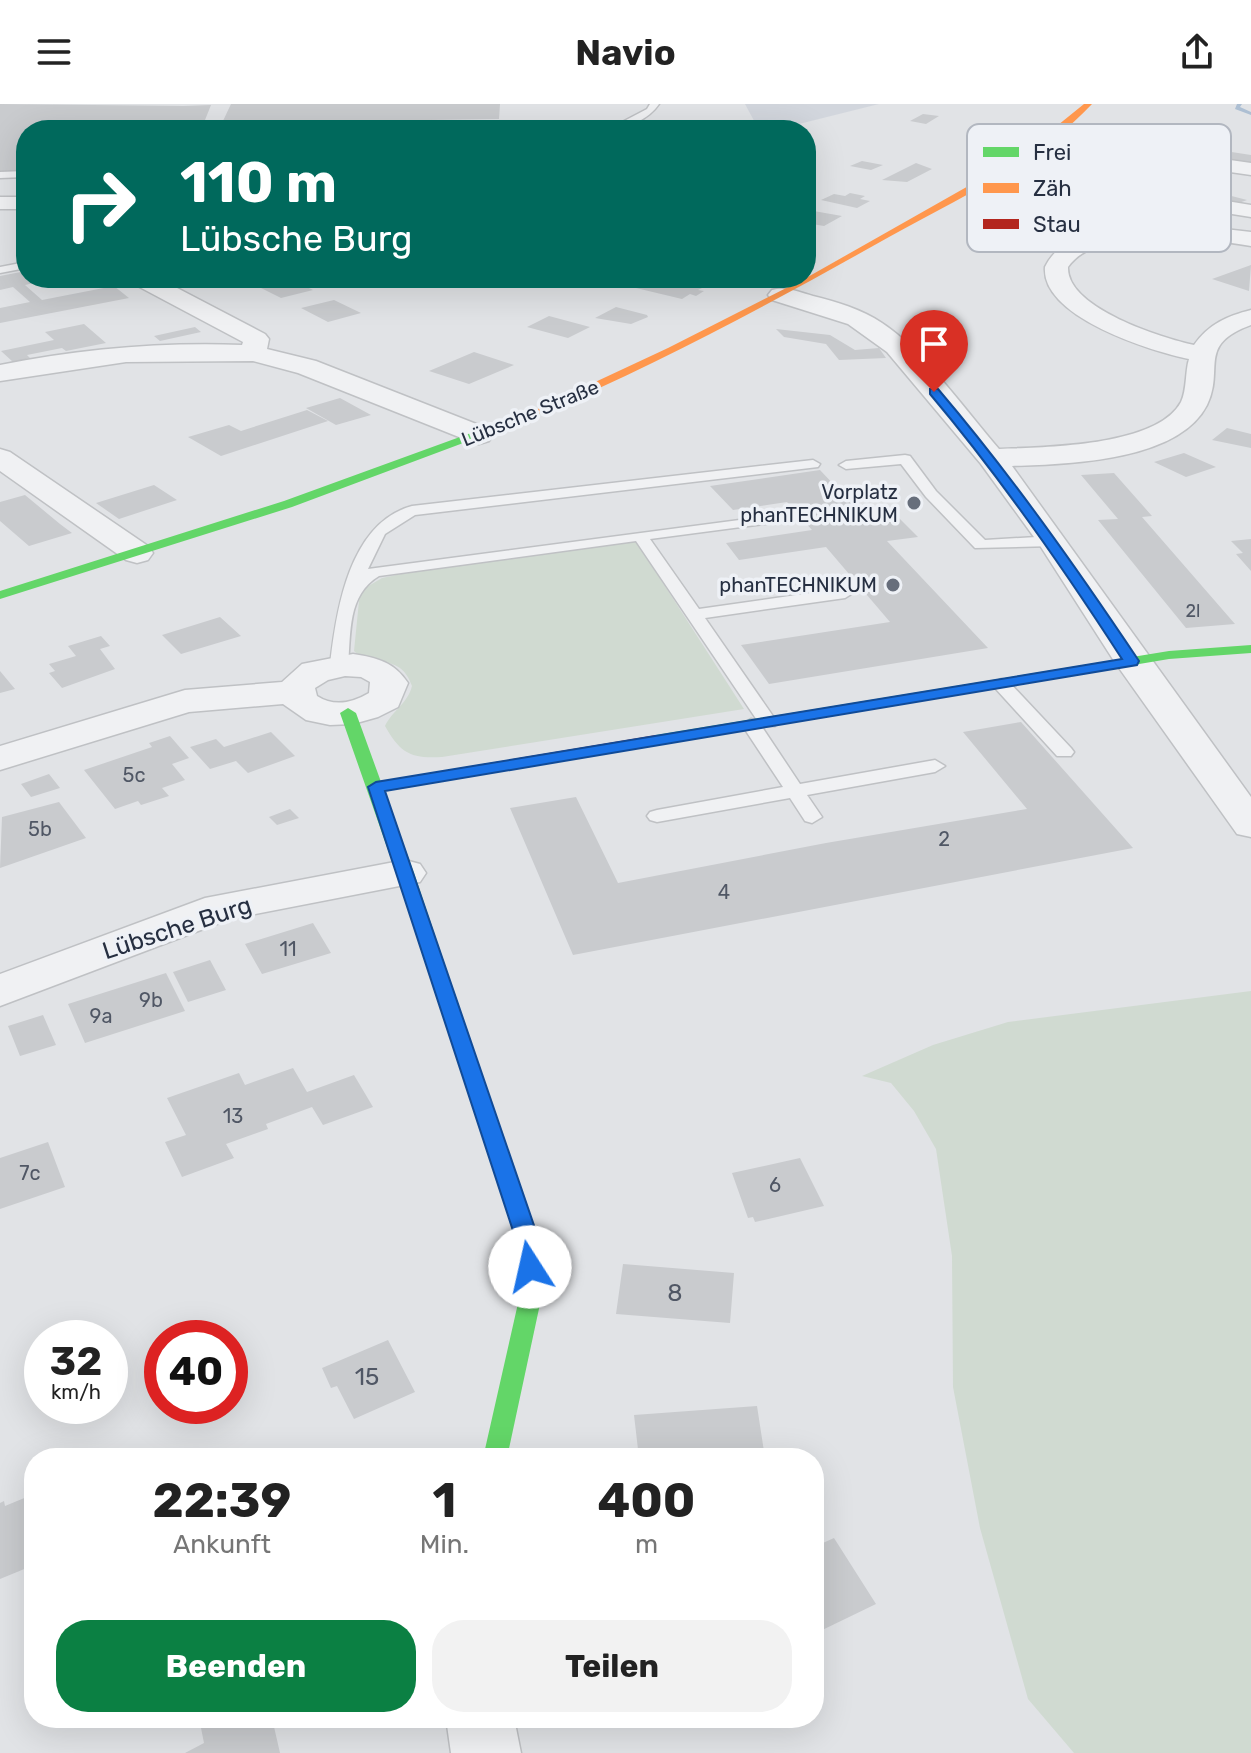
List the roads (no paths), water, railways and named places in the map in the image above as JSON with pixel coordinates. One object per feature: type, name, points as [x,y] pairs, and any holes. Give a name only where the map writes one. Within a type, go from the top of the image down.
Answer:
[{"type":"street","name":"Lübsche Straße","points":[[1068,124],[1088,104]]},
{"type":"street","points":[[1231,166],[1251,169]]},
{"type":"street","name":"Lübsche Straße","points":[[816,275],[967,190]]},
{"type":"street","points":[[1231,208],[1251,212]]},
{"type":"street","points":[[1231,236],[1251,239]]},
{"type":"street","points":[[1070,252],[1059,260],[1055,271],[1057,278],[1072,298],[1092,315],[1143,339],[1200,354]]},
{"type":"street","points":[[159,288],[256,339],[254,353]]},
{"type":"street","name":"Lübsche Straße","points":[[0,595],[315,495],[479,435],[677,349],[792,288]]},
{"type":"street","points":[[780,295],[842,311],[883,333],[991,458],[1053,541],[1132,661],[1251,825]]},
{"type":"street","points":[[991,458],[1108,448],[1158,434],[1178,423],[1193,407],[1200,354],[1209,339],[1251,317]]},
{"type":"street","points":[[0,373],[131,352],[199,350],[254,353],[307,367],[479,435]]},
{"type":"street","points":[[0,458],[137,553]]},
{"type":"street","points":[[376,787],[1132,661],[1251,649]]},
{"type":"street","points":[[339,666],[367,667],[378,671],[390,683],[385,699],[348,713],[331,714],[308,708],[299,701],[296,692],[305,677],[339,666]]},
{"type":"street","points":[[0,758],[185,701],[296,692]]},
{"type":"street","points":[[348,713],[376,787],[528,1243],[532,1290],[497,1448]]},
{"type":"street","name":"Lübsche Burg","points":[[0,991],[220,908],[405,873]]},
{"type":"street","points":[[482,1728],[486,1753]]},
{"type":"lane","points":[[632,120],[650,111],[655,104]]},
{"type":"lane","points":[[846,465],[905,459],[931,494],[981,545],[1053,541]]},
{"type":"lane","points":[[339,666],[348,598],[368,547],[388,522],[412,511],[813,464]]},
{"type":"lane","points":[[354,585],[375,572],[780,517]]},
{"type":"lane","points":[[640,536],[694,615],[760,723],[795,792],[812,817]]},
{"type":"lane","points":[[694,615],[845,593]]},
{"type":"lane","points":[[1001,684],[1064,752]]},
{"type":"lane","points":[[657,816],[935,766]]},
{"type":"waterway","points":[[1240,104],[1237,108],[1251,114]]},
{"type":"place","name":"Vorplatz phanTECHNIKUM","points":[[914,503]]},
{"type":"place","name":"phanTECHNIKUM","points":[[893,585]]}]
